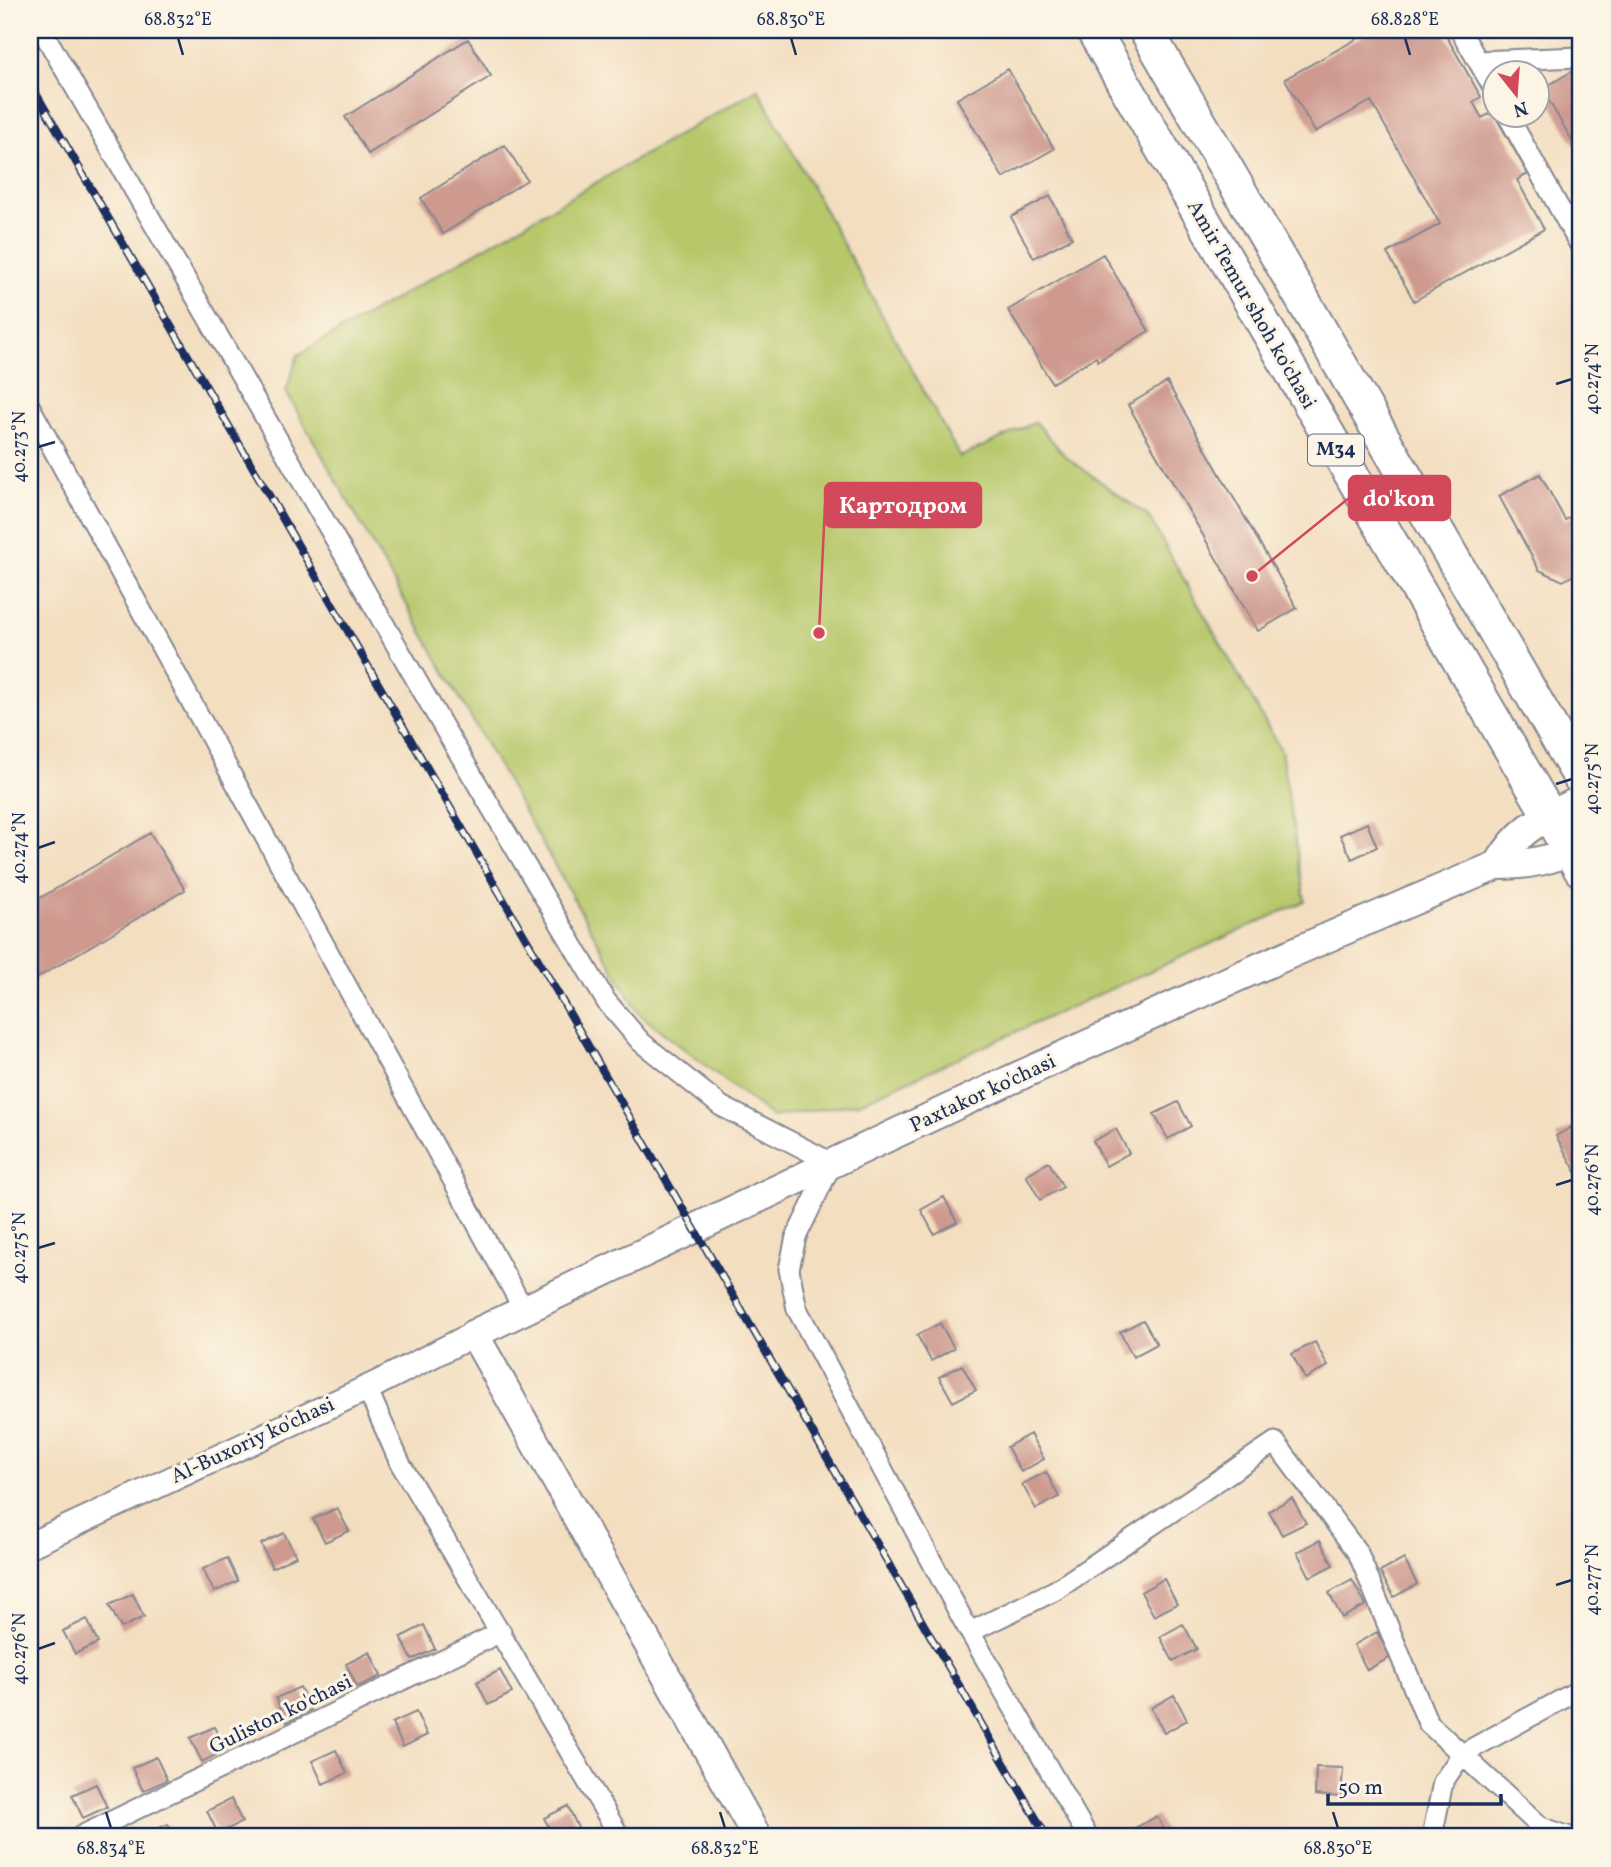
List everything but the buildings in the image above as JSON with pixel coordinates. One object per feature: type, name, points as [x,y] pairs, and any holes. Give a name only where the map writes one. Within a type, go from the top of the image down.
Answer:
[{"type":"highway","name":"Amir Temur shoh ko'chasi","points":[[1093,30],[1549,817],[1578,856]]},
{"type":"highway","name":"M34","points":[[1146,30],[1581,779]]},
{"type":"highway","points":[[1148,128],[1188,102]]},
{"type":"main road","points":[[1498,865],[1513,841],[1581,800]]},
{"type":"main road","name":"Paxtakor ko'chasi","points":[[474,1334],[832,1163],[1315,941],[1498,865],[1528,865],[1578,856]]},
{"type":"main road","points":[[474,1334],[757,1837]]},
{"type":"street","points":[[42,30],[437,716],[606,1001],[641,1042],[711,1098],[760,1128],[832,1163],[796,1237],[789,1269],[797,1309],[970,1632],[1088,1837]]},
{"type":"street","points":[[1460,30],[1482,68]]},
{"type":"street","points":[[1478,61],[1581,57]]},
{"type":"street","points":[[1516,130],[1581,247]]},
{"type":"street","points":[[30,407],[524,1310]]},
{"type":"street","name":"Al-Buxoriy ko'chasi","points":[[30,1545],[367,1388],[474,1334]]},
{"type":"street","points":[[367,1388],[400,1463],[501,1632],[616,1836]]},
{"type":"street","points":[[970,1632],[1056,1590],[1275,1442],[1358,1553],[1428,1723],[1541,1827],[1570,1837]]},
{"type":"street","name":"Guliston ko'chasi","points":[[79,1837],[501,1632]]},
{"type":"street","points":[[1432,1837],[1443,1782],[1462,1754],[1581,1689]]},
{"type":"green space","points":[[758,89],[960,457],[1036,422],[1065,456],[1148,516],[1281,750],[1305,901],[859,1103],[772,1117],[639,1014],[286,392],[298,355]]},
{"type":"railway","points":[[30,83],[1047,1837]]},
{"type":"place","name":"do'kon","points":[[1252,576]]},
{"type":"place","name":"Картодром","points":[[819,633]]}]
